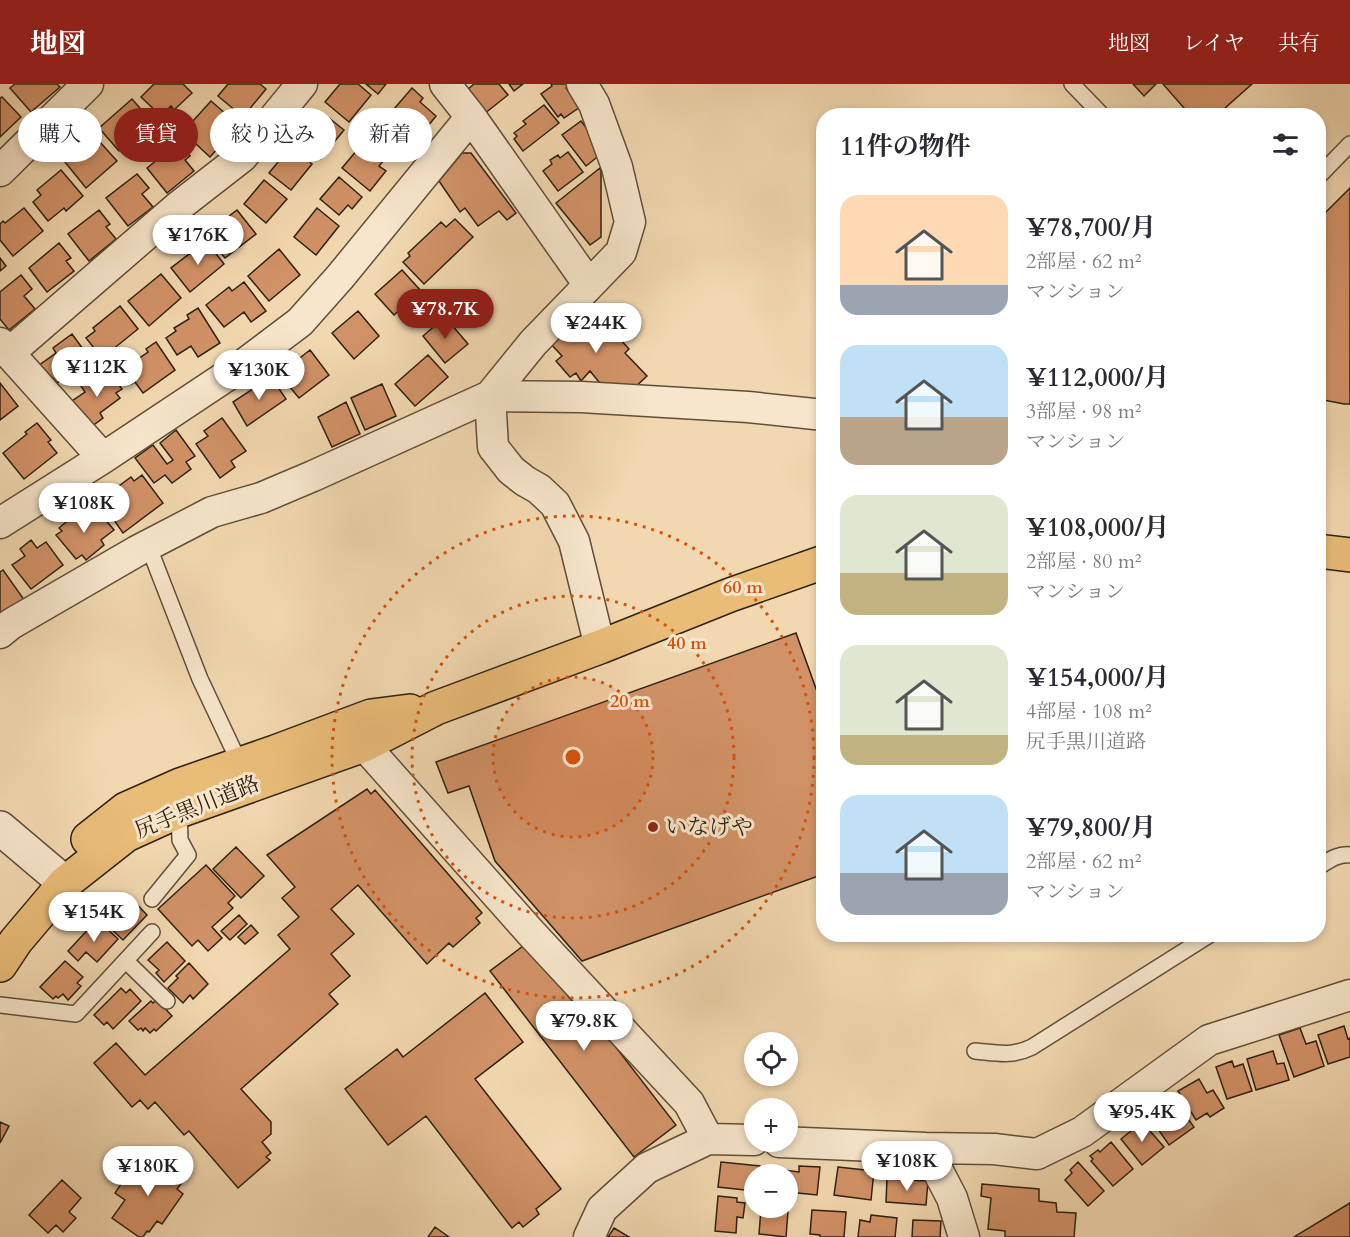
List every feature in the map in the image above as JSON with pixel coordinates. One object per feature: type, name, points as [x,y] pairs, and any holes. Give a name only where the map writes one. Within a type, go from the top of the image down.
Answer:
[{"type":"main road","points":[[1326,552],[1350,555]]},
{"type":"main road","name":"尻手黒川道路","points":[[0,965],[58,876],[126,835],[179,811],[364,745],[436,708],[600,647],[730,595],[816,565]]},
{"type":"main road","name":"尻手黒川道路","points":[[0,928],[8,916],[58,876],[126,809],[180,785],[371,716],[436,708]]},
{"type":"street","points":[[0,171],[88,84]]},
{"type":"street","points":[[103,458],[4,348],[242,157],[302,84]]},
{"type":"street","points":[[445,84],[590,285]]},
{"type":"street","points":[[582,84],[594,104],[617,166],[630,222],[621,252],[533,343],[490,396],[493,447],[511,470],[540,489],[555,504],[574,541],[600,647]]},
{"type":"street","points":[[0,523],[243,365],[300,322],[340,277],[471,117]]},
{"type":"street","points":[[0,633],[148,545],[212,512],[261,498],[302,481],[490,396],[581,397],[748,407],[816,414]]},
{"type":"street","points":[[364,745],[531,933],[689,1103],[708,1138]]},
{"type":"street","points":[[0,828],[58,876]]},
{"type":"street","points":[[798,1143],[994,1149],[1037,1154],[1082,1132],[1209,1040],[1350,995]]},
{"type":"street","points":[[589,1237],[602,1209],[647,1168],[708,1138],[744,1140]]},
{"type":"street","points":[[926,1148],[952,1198],[964,1237]]},
{"type":"lane","points":[[1072,84],[1095,108]]},
{"type":"lane","points":[[1326,169],[1350,144]]},
{"type":"lane","points":[[148,545],[200,679],[240,764]]},
{"type":"lane","points":[[152,899],[188,855],[180,840],[179,811]]},
{"type":"lane","points":[[1326,862],[1345,854],[1350,855]]},
{"type":"lane","points":[[0,1005],[76,1014],[152,932]]},
{"type":"lane","points":[[975,1051],[1010,1055],[1022,1053],[1199,942]]},
{"type":"lane","points":[[126,961],[167,1001]]},
{"type":"building","points":[[15,84],[57,84],[60,87],[36,108],[28,108],[10,88]]},
{"type":"building","points":[[154,84],[183,84],[192,93],[176,108],[171,106],[153,108],[141,97]]},
{"type":"building","points":[[228,84],[260,84],[266,89],[250,108],[232,108],[218,96]]},
{"type":"building","points":[[340,84],[358,84],[371,95],[360,108],[348,108],[348,121],[336,111],[336,108],[332,108],[325,102]]},
{"type":"building","points":[[366,84],[386,84],[378,94]]},
{"type":"building","points":[[474,84],[499,84],[508,95],[484,114],[466,91]]},
{"type":"building","points":[[509,84],[523,84],[514,91]]},
{"type":"building","points":[[551,84],[567,84],[569,86],[566,88],[580,107],[564,118],[561,114],[558,117],[541,94],[552,86]]},
{"type":"building","points":[[1133,84],[1156,84],[1144,96]]},
{"type":"building","points":[[1163,84],[1252,84],[1225,108],[1184,108]]},
{"type":"building","points":[[412,88],[423,98],[420,102],[427,108],[395,108]]},
{"type":"building","points":[[2,97],[18,114],[18,120],[0,137],[0,98]]},
{"type":"building","points":[[132,99],[140,108],[122,108]]},
{"type":"building","points":[[211,101],[219,108],[210,108],[210,157],[198,146],[198,115]]},
{"type":"building","points":[[544,105],[559,123],[523,151],[514,139],[517,136],[514,133],[526,124],[523,121]]},
{"type":"building","points":[[114,115],[114,145],[102,131],[102,125]]},
{"type":"building","points":[[581,121],[597,142],[601,154],[586,166],[562,135]]},
{"type":"building","points":[[336,124],[344,130],[336,140]]},
{"type":"building","points":[[102,144],[116,162],[86,188],[65,162],[102,162]]},
{"type":"building","points":[[568,152],[583,172],[558,191],[543,171],[552,164],[550,160],[558,155],[560,158]]},
{"type":"building","points":[[462,153],[471,153],[516,213],[507,220],[499,211],[478,226],[465,208],[460,212],[439,181]]},
{"type":"building","points":[[348,161],[382,162],[379,166],[386,171],[370,191],[342,168]]},
{"type":"building","points":[[154,162],[187,162],[194,171],[167,193],[147,168]]},
{"type":"building","points":[[278,162],[310,162],[312,164],[291,190],[269,173]]},
{"type":"building","points":[[600,168],[601,237],[590,245],[556,203]]},
{"type":"building","points":[[61,170],[83,196],[66,211],[64,208],[48,221],[33,202],[41,195],[37,190]]},
{"type":"building","points":[[137,174],[149,188],[142,194],[153,207],[128,226],[106,198]]},
{"type":"building","points":[[339,177],[362,197],[352,209],[348,205],[339,215],[320,199]]},
{"type":"building","points":[[264,180],[287,199],[266,223],[244,204]]},
{"type":"building","points":[[1350,188],[1350,404],[1326,401],[1326,212]]},
{"type":"building","points":[[24,208],[43,231],[13,256],[0,240],[0,224],[3,221],[5,223]]},
{"type":"building","points":[[317,208],[339,226],[316,255],[294,237]]},
{"type":"building","points":[[99,210],[110,224],[106,227],[116,239],[89,261],[68,234]]},
{"type":"building","points":[[237,210],[256,234],[225,258],[209,238],[224,228],[220,223]]},
{"type":"building","points":[[455,219],[473,237],[424,284],[403,262],[410,256],[408,253],[441,222],[446,227]]},
{"type":"building","points":[[206,241],[224,264],[190,292],[171,268]]},
{"type":"building","points":[[59,243],[71,258],[66,261],[74,271],[47,292],[29,268]]},
{"type":"building","points":[[279,249],[300,275],[269,301],[248,276]]},
{"type":"building","points":[[0,258],[6,266],[0,271]]},
{"type":"building","points":[[402,270],[421,291],[394,315],[375,294]]},
{"type":"building","points":[[161,274],[181,298],[149,326],[128,301]]},
{"type":"building","points":[[21,275],[32,289],[24,296],[35,309],[9,330],[0,319],[0,292]]},
{"type":"building","points":[[244,282],[266,311],[251,322],[244,312],[224,327],[206,305],[229,287],[232,291]]},
{"type":"building","points":[[120,306],[138,329],[102,358],[86,338],[95,331],[93,328]]},
{"type":"building","points":[[198,308],[220,343],[198,357],[191,346],[177,355],[166,338],[176,331],[174,328],[189,319],[187,315]]},
{"type":"building","points":[[584,310],[602,327],[606,324],[629,349],[625,353],[647,376],[632,390],[603,387],[590,371],[581,381],[576,373],[570,377],[556,361],[562,356],[550,343]]},
{"type":"building","points":[[358,311],[379,336],[354,359],[332,333]]},
{"type":"building","points":[[445,317],[468,344],[445,363],[423,336]]},
{"type":"building","points":[[72,334],[94,364],[83,373],[79,367],[57,383],[53,378],[49,380],[38,366],[56,353],[53,348]]},
{"type":"building","points":[[156,342],[175,370],[143,393],[135,382],[131,384],[121,371],[148,352],[146,349]]},
{"type":"building","points":[[310,350],[329,375],[299,398],[279,374]]},
{"type":"building","points":[[428,355],[448,377],[415,406],[395,384]]},
{"type":"building","points":[[110,373],[122,389],[116,393],[120,398],[100,413],[103,418],[91,427],[72,401],[85,392],[81,386],[93,377],[97,382]]},
{"type":"building","points":[[271,377],[286,399],[247,426],[233,402]]},
{"type":"building","points":[[0,383],[18,406],[0,420]]},
{"type":"building","points":[[382,384],[396,416],[365,430],[351,398]]},
{"type":"building","points":[[346,402],[360,434],[332,447],[318,417]]},
{"type":"building","points":[[222,418],[246,451],[231,461],[235,467],[220,478],[196,444],[208,436],[204,431]]},
{"type":"building","points":[[37,423],[51,440],[48,442],[57,453],[24,479],[3,453]]},
{"type":"building","points":[[176,430],[195,456],[186,462],[191,469],[172,483],[165,475],[154,483],[135,458],[153,445],[167,464],[173,460],[160,443]]},
{"type":"building","points":[[142,475],[163,503],[123,533],[100,500],[131,477],[134,481]]},
{"type":"building","points":[[84,507],[92,517],[98,511],[114,530],[101,540],[104,545],[86,560],[82,555],[76,559],[56,535],[62,531],[59,528]]},
{"type":"building","points":[[31,540],[37,548],[46,542],[63,565],[31,589],[12,565],[25,556],[20,549]]},
{"type":"building","points":[[3,570],[25,601],[0,621],[0,572]]},
{"type":"building","name":"いなげや","points":[[796,633],[816,689],[816,877],[582,961],[495,861],[469,786],[448,793],[436,762]]},
{"type":"building","points":[[367,789],[371,794],[375,790],[482,913],[476,918],[480,923],[453,947],[449,943],[427,964],[358,885],[331,909],[354,934],[331,954],[350,976],[329,994],[338,1004],[241,1089],[271,1122],[271,1134],[262,1142],[271,1153],[266,1157],[270,1160],[238,1188],[189,1131],[184,1135],[155,1102],[148,1109],[140,1100],[132,1107],[94,1063],[116,1043],[145,1075],[290,949],[278,935],[299,917],[282,898],[295,887],[267,855]]},
{"type":"building","points":[[236,847],[264,876],[241,898],[213,869]]},
{"type":"building","points":[[206,865],[235,896],[228,903],[233,908],[212,927],[222,938],[208,951],[198,940],[192,946],[158,909]]},
{"type":"building","points":[[128,895],[147,915],[123,940],[106,924],[118,911],[115,908]]},
{"type":"building","points":[[239,915],[247,924],[230,940],[221,931]]},
{"type":"building","points":[[94,923],[101,929],[104,926],[118,939],[97,962],[86,952],[78,961],[68,951]]},
{"type":"building","points":[[251,925],[258,933],[245,944],[238,937]]},
{"type":"building","points":[[167,942],[185,961],[164,982],[156,973],[159,970],[148,960]]},
{"type":"building","points":[[527,943],[586,1019],[591,1015],[676,1125],[634,1157],[490,971]]},
{"type":"building","points":[[65,961],[83,977],[77,983],[81,986],[68,1000],[63,994],[53,999],[40,987]]},
{"type":"building","points":[[189,963],[208,984],[193,999],[190,995],[183,1003],[168,988]]},
{"type":"building","points":[[121,988],[126,993],[130,989],[141,1001],[113,1029],[107,1022],[104,1025],[94,1015]]},
{"type":"building","points":[[485,993],[523,1042],[475,1079],[561,1189],[536,1209],[539,1214],[523,1227],[519,1222],[512,1228],[426,1116],[388,1145],[345,1089],[397,1049],[403,1057]]},
{"type":"building","points":[[157,1000],[172,1016],[156,1031],[154,1029],[150,1033],[145,1028],[143,1031],[141,1028],[138,1030],[129,1021],[151,1001],[153,1003]]},
{"type":"building","points":[[1344,1026],[1348,1039],[1350,1038],[1350,1057],[1328,1064],[1318,1035]]},
{"type":"building","points":[[1300,1028],[1306,1044],[1316,1041],[1324,1066],[1294,1077],[1279,1035]]},
{"type":"building","points":[[1273,1051],[1277,1064],[1284,1063],[1289,1080],[1256,1090],[1247,1059]]},
{"type":"building","points":[[1232,1061],[1234,1067],[1243,1064],[1252,1091],[1227,1099],[1216,1067]]},
{"type":"building","points":[[1199,1079],[1207,1093],[1213,1090],[1224,1108],[1210,1117],[1207,1113],[1196,1120],[1178,1091]]},
{"type":"building","points":[[1168,1102],[1175,1112],[1180,1108],[1194,1127],[1169,1145],[1149,1116]]},
{"type":"building","points":[[0,1122],[9,1126],[0,1143]]},
{"type":"building","points":[[1142,1122],[1164,1147],[1142,1165],[1121,1139]]},
{"type":"building","points":[[1111,1142],[1133,1169],[1113,1186],[1091,1161],[1093,1159],[1090,1156],[1098,1150],[1100,1152]]},
{"type":"building","points":[[149,1155],[184,1180],[177,1189],[183,1194],[162,1224],[157,1221],[149,1232],[139,1237],[112,1218],[125,1200],[115,1193],[133,1166],[139,1170]]},
{"type":"building","points":[[721,1162],[744,1164],[744,1190],[718,1187]]},
{"type":"building","points":[[1078,1162],[1104,1191],[1088,1206],[1065,1180],[1072,1173],[1070,1170]]},
{"type":"building","points":[[799,1166],[820,1167],[817,1195],[798,1193]]},
{"type":"building","points":[[838,1167],[874,1171],[871,1200],[834,1195]]},
{"type":"building","points":[[887,1179],[928,1181],[926,1205],[886,1202]]},
{"type":"building","points":[[62,1180],[81,1198],[69,1212],[76,1218],[63,1232],[56,1225],[48,1233],[29,1215]]},
{"type":"building","points":[[982,1184],[1039,1189],[1039,1201],[1056,1203],[1057,1212],[1076,1213],[1074,1237],[1005,1237],[1005,1231],[988,1229],[991,1198],[981,1196]]},
{"type":"building","points":[[718,1196],[737,1198],[737,1202],[744,1203],[743,1218],[737,1217],[736,1233],[715,1231]]},
{"type":"building","points":[[1350,1203],[1350,1237],[1294,1237]]},
{"type":"building","points":[[812,1210],[846,1212],[844,1237],[820,1237],[820,1235],[810,1234]]},
{"type":"building","points":[[871,1215],[897,1218],[895,1237],[858,1237],[860,1220],[870,1222]]},
{"type":"building","points":[[760,1218],[787,1218],[786,1237],[759,1234]]},
{"type":"building","points":[[913,1220],[941,1221],[940,1237],[912,1237]]},
{"type":"building","points":[[435,1227],[449,1237],[428,1237]]},
{"type":"building","points":[[614,1228],[629,1237],[608,1237]]},
{"type":"place","name":"いなげや","points":[[653,827]]}]
